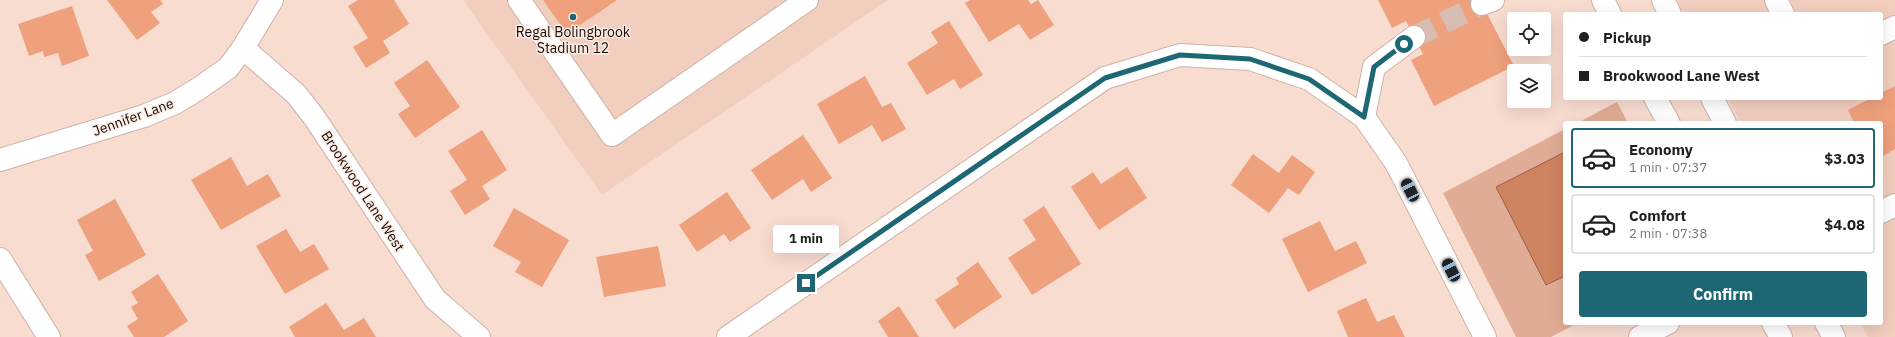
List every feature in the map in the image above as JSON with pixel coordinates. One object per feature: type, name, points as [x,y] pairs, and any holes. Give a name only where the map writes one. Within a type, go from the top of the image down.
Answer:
[{"type":"street","name":"Jennifer Lane","points":[[0,160],[144,116],[175,103],[228,68],[243,48],[272,0]]},
{"type":"street","points":[[519,0],[612,135],[806,0]]},
{"type":"street","points":[[1603,0],[1609,12]]},
{"type":"street","points":[[1663,0],[1669,12]]},
{"type":"street","points":[[1776,0],[1782,12]]},
{"type":"street","points":[[1883,33],[1895,27]]},
{"type":"street","points":[[1364,117],[1374,67],[1414,37]]},
{"type":"street","name":"Brookwood Lane West","points":[[243,48],[296,94],[314,117],[435,299],[479,337]]},
{"type":"street","points":[[728,337],[1105,78],[1180,55],[1250,59],[1309,79],[1364,117],[1396,163],[1485,337]]},
{"type":"street","points":[[1656,100],[1668,121]]},
{"type":"street","points":[[1713,100],[1724,121]]},
{"type":"street","points":[[1883,211],[1895,205]]},
{"type":"street","points":[[0,259],[49,337]]},
{"type":"street","points":[[1640,337],[1664,325]]},
{"type":"street","points":[[1774,325],[1780,337]]},
{"type":"street","points":[[1827,325],[1834,337]]},
{"type":"shaded area","points":[[463,0],[888,0],[602,195]]},
{"type":"shaded area","points":[[1677,0],[1895,0],[1895,337],[1868,337],[1862,325],[1883,325],[1883,121],[1740,121],[1729,100],[1883,100],[1883,12],[1683,12]]},
{"type":"shaded area","points":[[1617,102],[1627,121],[1581,121]]},
{"type":"shaded area","points":[[1563,130],[1563,325],[1574,325],[1551,337],[1516,337],[1443,193]]},
{"type":"shaded area","points":[[1563,153],[1563,277],[1546,285],[1496,187]]},
{"type":"building","points":[[107,0],[160,0],[163,4],[151,12],[160,23],[137,40]]},
{"type":"building","points":[[358,0],[394,0],[409,24],[383,41],[390,53],[366,68],[353,47],[368,38],[348,6]]},
{"type":"building","name":"Regal Bolingbrook Stadium 12","points":[[543,0],[617,0],[567,34]]},
{"type":"building","points":[[970,0],[1028,0],[1031,4],[1038,0],[1054,25],[1030,40],[1019,24],[989,42],[965,3]]},
{"type":"building","points":[[1378,0],[1480,0],[1507,52],[1507,56],[1509,56],[1513,64],[1507,64],[1507,70],[1434,106],[1411,60],[1423,54],[1406,21],[1392,28]]},
{"type":"building","points":[[72,6],[89,56],[62,66],[58,53],[44,57],[43,51],[29,56],[18,24]]},
{"type":"building","points":[[949,21],[983,75],[960,89],[954,79],[927,95],[907,63],[938,43],[931,32]]},
{"type":"building","points":[[427,60],[460,107],[415,138],[398,114],[410,106],[394,83]]},
{"type":"building","points":[[865,76],[882,107],[891,103],[906,129],[882,142],[872,125],[839,144],[817,104]]},
{"type":"building","points":[[1895,86],[1895,149],[1883,156],[1883,121],[1853,121],[1848,110],[1867,100],[1883,100],[1883,92]]},
{"type":"building","points":[[482,130],[507,170],[482,186],[490,199],[465,215],[450,191],[467,180],[448,151]]},
{"type":"building","points":[[803,135],[832,178],[811,192],[803,179],[772,200],[751,170]]},
{"type":"building","points":[[1253,154],[1279,173],[1292,155],[1315,172],[1299,195],[1288,188],[1269,213],[1231,185]]},
{"type":"building","points":[[231,157],[247,186],[268,174],[281,196],[221,230],[191,180]]},
{"type":"building","points":[[1127,167],[1147,198],[1099,230],[1071,187],[1093,172],[1101,184]]},
{"type":"building","points":[[727,192],[751,228],[730,242],[724,234],[697,252],[679,225]]},
{"type":"building","points":[[115,199],[146,255],[99,281],[85,255],[93,251],[77,220]]},
{"type":"building","points":[[1044,206],[1081,264],[1032,295],[1008,258],[1036,240],[1023,220]]},
{"type":"building","points":[[514,208],[569,240],[542,287],[515,272],[521,262],[493,246]]},
{"type":"building","points":[[1320,221],[1335,251],[1356,241],[1367,263],[1308,292],[1282,239]]},
{"type":"building","points":[[286,229],[300,252],[314,244],[329,269],[285,294],[256,246]]},
{"type":"building","points":[[658,246],[666,286],[604,297],[596,257]]},
{"type":"building","points":[[978,262],[1002,297],[954,329],[935,300],[959,284],[956,278]]},
{"type":"building","points":[[158,274],[188,321],[164,337],[134,337],[127,326],[138,319],[131,307],[138,303],[131,292]]},
{"type":"building","points":[[1366,298],[1377,322],[1394,315],[1405,337],[1348,337],[1337,311]]},
{"type":"building","points":[[326,303],[344,330],[364,318],[376,337],[295,337],[289,327]]},
{"type":"building","points":[[899,306],[919,337],[888,337],[878,321]]},
{"type":"tunnel","points":[[1414,37],[1482,4]]},
{"type":"place","name":"Regal Bolingbrook Stadium 12","points":[[573,17]]},
{"type":"route","points":[[806,283],[1105,78],[1180,55],[1250,59],[1309,79],[1364,117],[1374,67],[1404,44]]}]
